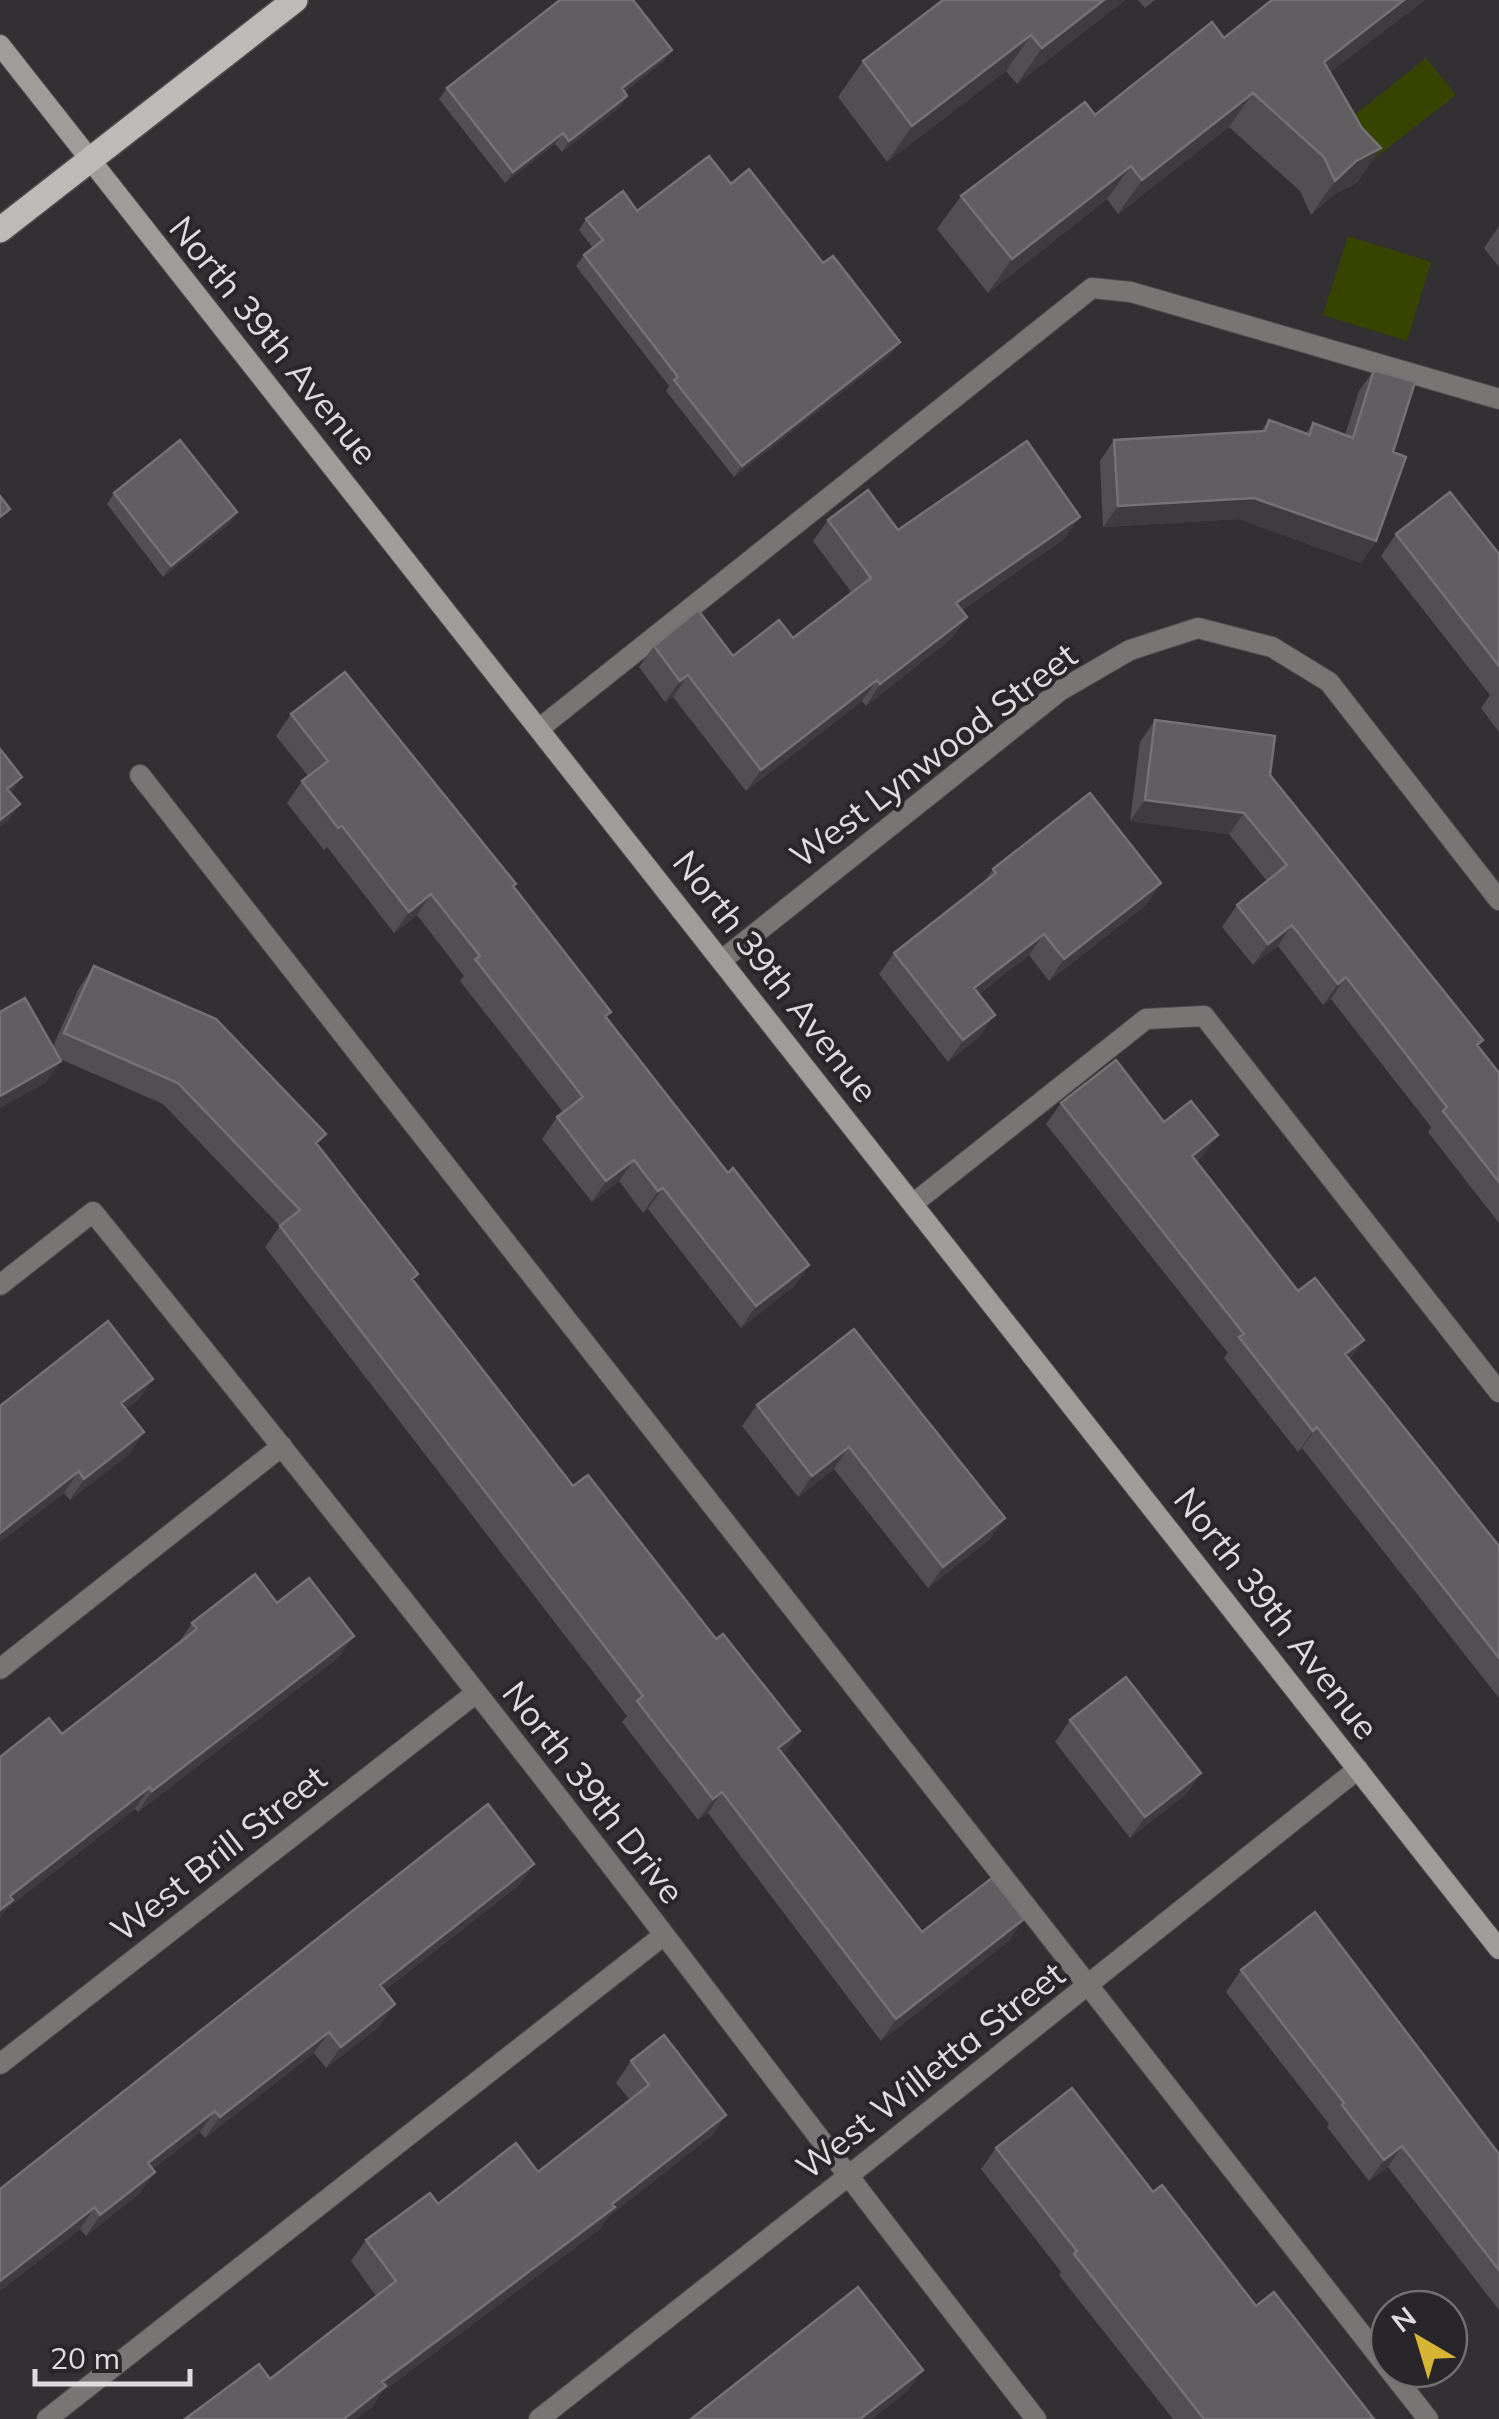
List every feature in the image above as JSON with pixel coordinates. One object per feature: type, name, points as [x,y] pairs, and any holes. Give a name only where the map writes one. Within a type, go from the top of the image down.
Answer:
[{"type":"main road","points":[[0,230],[295,0]]},
{"type":"street","name":"North 39th Avenue","points":[[0,45],[1499,1949]]},
{"type":"street","points":[[540,728],[1092,288],[1131,292],[1499,400]]},
{"type":"street","name":"West Lynwood Street","points":[[722,960],[1061,690],[1130,650],[1198,628],[1272,646],[1329,682],[1499,900]]},
{"type":"street","points":[[140,775],[1428,2419]]},
{"type":"street","points":[[914,1203],[1146,1020],[1204,1016],[1499,1392]]},
{"type":"street","name":"North 39th Drive","points":[[0,1284],[93,1212],[476,1694],[1034,2418]]},
{"type":"street","points":[[0,1669],[282,1446]]},
{"type":"street","name":"West Brill Street","points":[[0,2064],[476,1694]]},
{"type":"street","name":"West Willetta Street","points":[[539,2419],[848,2178],[1358,1769]]},
{"type":"street","points":[[47,2419],[664,1935]]},
{"type":"green space","points":[[1426,58],[1456,95],[1371,161],[1343,124]]},
{"type":"green space","points":[[1348,236],[1431,262],[1407,341],[1323,315]]},
{"type":"building","points":[[560,0],[633,0],[672,50],[622,88],[627,96],[569,141],[563,133],[513,172],[447,88]]},
{"type":"building","points":[[943,0],[1104,0],[1042,48],[1031,35],[912,126],[863,61]]},
{"type":"building","points":[[1272,0],[1404,0],[1324,62],[1362,128],[1381,148],[1356,161],[1335,181],[1324,157],[1253,93],[1142,180],[1131,166],[1012,259],[961,196],[1085,102],[1095,115],[1212,22],[1224,38]]},
{"type":"building","points":[[709,156],[731,184],[749,169],[823,263],[833,256],[900,342],[742,466],[584,255],[603,240],[586,219],[623,191],[637,211]]},
{"type":"building","points":[[1374,370],[1415,382],[1393,452],[1406,457],[1376,541],[1254,498],[1118,506],[1114,440],[1265,431],[1269,420],[1310,435],[1313,423],[1353,438]]},
{"type":"building","points":[[180,440],[237,512],[171,566],[114,493]]},
{"type":"building","points":[[1027,441],[1080,517],[956,603],[967,617],[880,684],[877,680],[761,770],[688,675],[680,681],[654,646],[698,610],[733,656],[779,620],[793,638],[871,578],[828,520],[868,490],[898,530]]},
{"type":"building","points":[[1450,492],[1499,554],[1499,666],[1396,534]]},
{"type":"building","points":[[0,496],[10,509],[0,517]]},
{"type":"building","points":[[345,672],[516,884],[513,886],[611,1012],[605,1016],[728,1173],[733,1168],[809,1265],[756,1306],[663,1188],[658,1191],[634,1160],[606,1181],[557,1117],[583,1097],[475,959],[480,956],[431,894],[409,912],[302,781],[328,761],[291,714]]},
{"type":"building","points":[[1155,720],[1275,736],[1270,775],[1483,1040],[1477,1045],[1499,1073],[1499,1182],[1443,1111],[1447,1107],[1346,977],[1338,984],[1292,925],[1268,944],[1237,905],[1287,865],[1244,813],[1145,800]]},
{"type":"building","points":[[0,749],[22,777],[7,789],[20,804],[0,820]]},
{"type":"building","points":[[1090,793],[1161,883],[1064,959],[1044,934],[974,988],[995,1015],[963,1040],[894,953]]},
{"type":"building","points":[[94,966],[216,1019],[326,1134],[316,1143],[418,1274],[412,1279],[573,1486],[588,1475],[716,1639],[723,1634],[800,1731],[778,1748],[922,1932],[992,1878],[1024,1919],[896,2019],[722,1792],[713,1799],[637,1701],[643,1696],[280,1226],[300,1210],[178,1083],[64,1033]]},
{"type":"building","points":[[25,998],[61,1061],[0,1096],[0,1012]]},
{"type":"building","points":[[1116,1060],[1164,1122],[1191,1101],[1218,1135],[1192,1156],[1298,1291],[1315,1278],[1364,1340],[1345,1354],[1499,1546],[1499,1658],[1317,1427],[1313,1431],[1239,1337],[1244,1334],[1061,1103]]},
{"type":"building","points":[[108,1321],[153,1379],[121,1403],[144,1432],[84,1479],[79,1471],[0,1533],[0,1406]]},
{"type":"building","points":[[854,1329],[1005,1518],[943,1567],[849,1447],[812,1476],[757,1405]]},
{"type":"building","points":[[255,1574],[277,1603],[309,1578],[354,1636],[152,1791],[150,1787],[10,1896],[13,1900],[0,1910],[0,1757],[49,1718],[62,1734],[197,1629],[192,1623]]},
{"type":"building","points":[[1126,1677],[1201,1773],[1145,1817],[1070,1720]]},
{"type":"building","points":[[488,1804],[534,1864],[380,1985],[395,2004],[341,2047],[329,2032],[220,2117],[215,2111],[148,2163],[155,2172],[100,2215],[95,2207],[0,2281],[0,2189]]},
{"type":"building","points":[[1315,1912],[1499,2154],[1499,2270],[1402,2146],[1384,2160],[1241,1970]]},
{"type":"building","points":[[664,2035],[726,2115],[612,2204],[615,2207],[382,2382],[386,2386],[344,2419],[185,2419],[259,2364],[270,2379],[396,2281],[366,2240],[430,2193],[438,2204],[516,2143],[538,2172],[649,2085],[631,2061]]},
{"type":"building","points":[[1072,2088],[1153,2192],[1162,2185],[1256,2306],[1274,2292],[1374,2419],[1204,2419],[996,2148]]},
{"type":"building","points":[[858,2287],[923,2370],[860,2419],[691,2419]]}]
